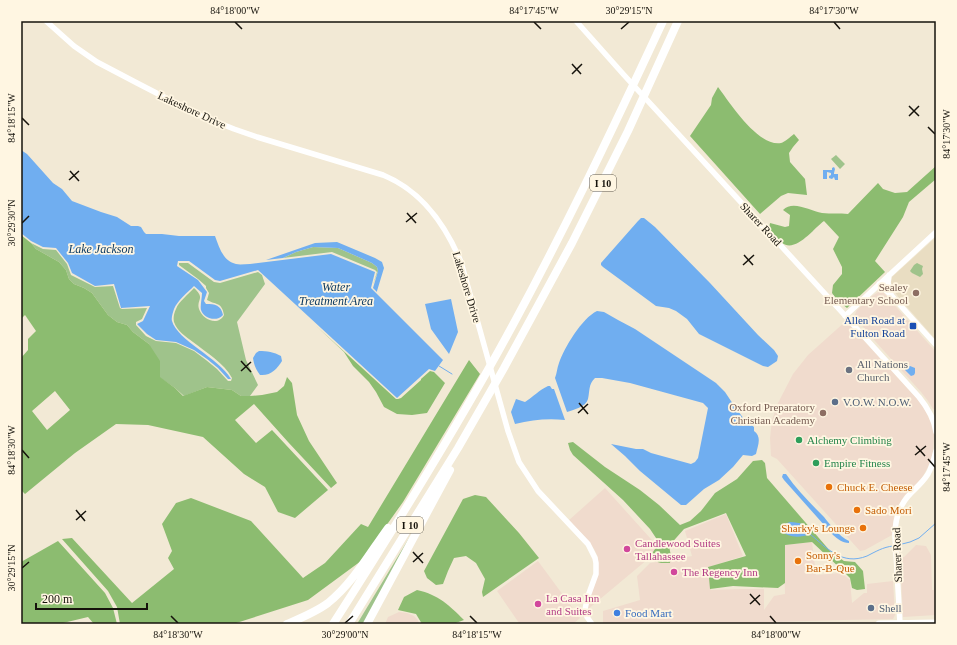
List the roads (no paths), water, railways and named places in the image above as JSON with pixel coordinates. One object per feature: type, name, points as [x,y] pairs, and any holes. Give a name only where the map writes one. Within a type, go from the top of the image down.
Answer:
[{"type":"highway","name":"I 10","points":[[332,624],[412,498],[499,350],[578,200],[663,21]]},
{"type":"highway","name":"I 10","points":[[349,624],[458,448],[504,368],[575,238],[628,131],[678,21]]},
{"type":"highway","points":[[367,624],[450,471],[458,448]]},
{"type":"highway","points":[[287,624],[305,617],[327,603],[340,592],[352,579],[395,518],[412,498]]},
{"type":"main road","points":[[879,624],[936,623]]},
{"type":"street","name":"Lakeshore Drive","points":[[46,21],[74,46],[97,62],[199,115],[258,137],[383,175],[407,187],[426,206],[445,229],[461,262],[510,436],[520,462],[538,491],[588,544],[593,553],[596,563],[596,574],[585,609],[587,617],[592,624]]},
{"type":"street","name":"Sharer Road","points":[[576,21],[925,405],[932,417],[936,432]]},
{"type":"street","points":[[845,316],[936,232]]},
{"type":"street","points":[[889,275],[888,283],[891,295]]},
{"type":"street","points":[[879,284],[891,295],[936,345]]},
{"type":"street","name":"Sharer Road","points":[[900,624],[895,535],[896,523],[899,511],[907,498],[928,474],[936,451]]},
{"type":"water","points":[[21,150],[27,154],[53,183],[62,189],[72,201],[117,217],[131,226],[141,227],[146,234],[215,236],[225,257],[228,260],[238,264],[250,264],[331,254],[375,272],[371,288],[443,360],[435,371],[429,369],[397,398],[258,270],[220,281],[215,280],[189,261],[178,261],[177,266],[198,280],[207,292],[204,301],[206,304],[212,304],[219,307],[223,315],[214,319],[205,316],[201,310],[202,293],[194,286],[175,306],[172,321],[175,328],[182,335],[225,371],[231,379],[228,379],[218,368],[194,350],[176,342],[156,340],[147,334],[137,324],[143,321],[150,306],[121,308],[114,284],[95,286],[72,273],[68,263],[56,248],[43,247],[31,241],[21,233]]},
{"type":"water","points":[[834,167],[834,174],[838,174],[838,180],[835,180],[834,177],[832,179],[829,178],[831,173],[827,172],[827,179],[823,179],[823,170],[832,170]]},
{"type":"water","points":[[641,218],[644,218],[655,227],[774,350],[778,356],[777,361],[768,367],[763,366],[699,334],[687,319],[676,311],[669,308],[656,306],[601,265],[601,263]]},
{"type":"water","points":[[337,242],[382,262],[384,268],[377,292],[373,288],[378,271],[377,267],[372,263],[338,248],[313,247],[283,258],[266,260],[315,243]]},
{"type":"water","points":[[451,299],[458,332],[449,354],[431,329],[425,304]]},
{"type":"water","points":[[597,311],[604,312],[635,329],[716,383],[725,392],[744,419],[754,427],[754,431],[759,439],[756,454],[752,456],[743,455],[719,480],[704,489],[686,505],[681,505],[640,471],[611,444],[643,449],[651,453],[691,464],[698,458],[708,408],[703,403],[630,383],[595,378],[590,386],[587,402],[579,408],[567,412],[555,378],[558,365],[574,334],[585,320]]},
{"type":"water","points":[[259,351],[270,352],[281,356],[282,361],[273,371],[260,375],[255,367],[253,358]]},
{"type":"water","points":[[907,366],[915,368],[914,375],[911,376],[905,370]]},
{"type":"water","points":[[548,386],[554,389],[565,420],[552,419],[527,421],[515,424],[511,412],[516,399],[525,402]]},
{"type":"water","points":[[783,474],[786,474],[804,497],[835,530],[849,541],[849,543],[842,542],[833,535],[784,480],[782,477]]},
{"type":"water","points":[[790,522],[800,523],[805,526],[809,530],[810,534],[795,537],[781,531],[782,525]]},
{"type":"waterway","points":[[439,366],[452,374]]},
{"type":"waterway","points":[[898,545],[919,538],[936,523]]},
{"type":"waterway","points":[[810,534],[829,550],[842,557],[850,559],[867,556],[893,546]]},
{"type":"place","name":"Sealey Elementary School","points":[[916,293]]},
{"type":"place","name":"Allen Road at Fulton Road","points":[[913,326]]},
{"type":"place","name":"All Nations Church","points":[[849,370]]},
{"type":"place","name":"V.O.W. N.O.W.","points":[[835,402]]},
{"type":"place","name":"Oxford Preparatory Christian Academy","points":[[823,413]]},
{"type":"place","name":"Alchemy Climbing","points":[[799,440]]},
{"type":"place","name":"Empire Fitness","points":[[816,463]]},
{"type":"place","name":"Chuck E. Cheese","points":[[829,487]]},
{"type":"place","name":"Sado Mori","points":[[857,510]]},
{"type":"place","name":"Sharky's Lounge","points":[[863,528]]},
{"type":"place","name":"Candlewood Suites Tallahassee","points":[[627,549]]},
{"type":"place","name":"Sonny's Bar-B-Que","points":[[798,561]]},
{"type":"place","name":"The Regency Inn","points":[[674,572]]},
{"type":"place","name":"La Casa Inn and Suites","points":[[538,604]]},
{"type":"place","name":"Shell","points":[[871,608]]},
{"type":"place","name":"Food Mart","points":[[617,613]]},
{"type":"water label","name":"Lake Jackson","points":[[101,249]]},
{"type":"water label","name":"Water Treatment Area","points":[[336,294]]}]
